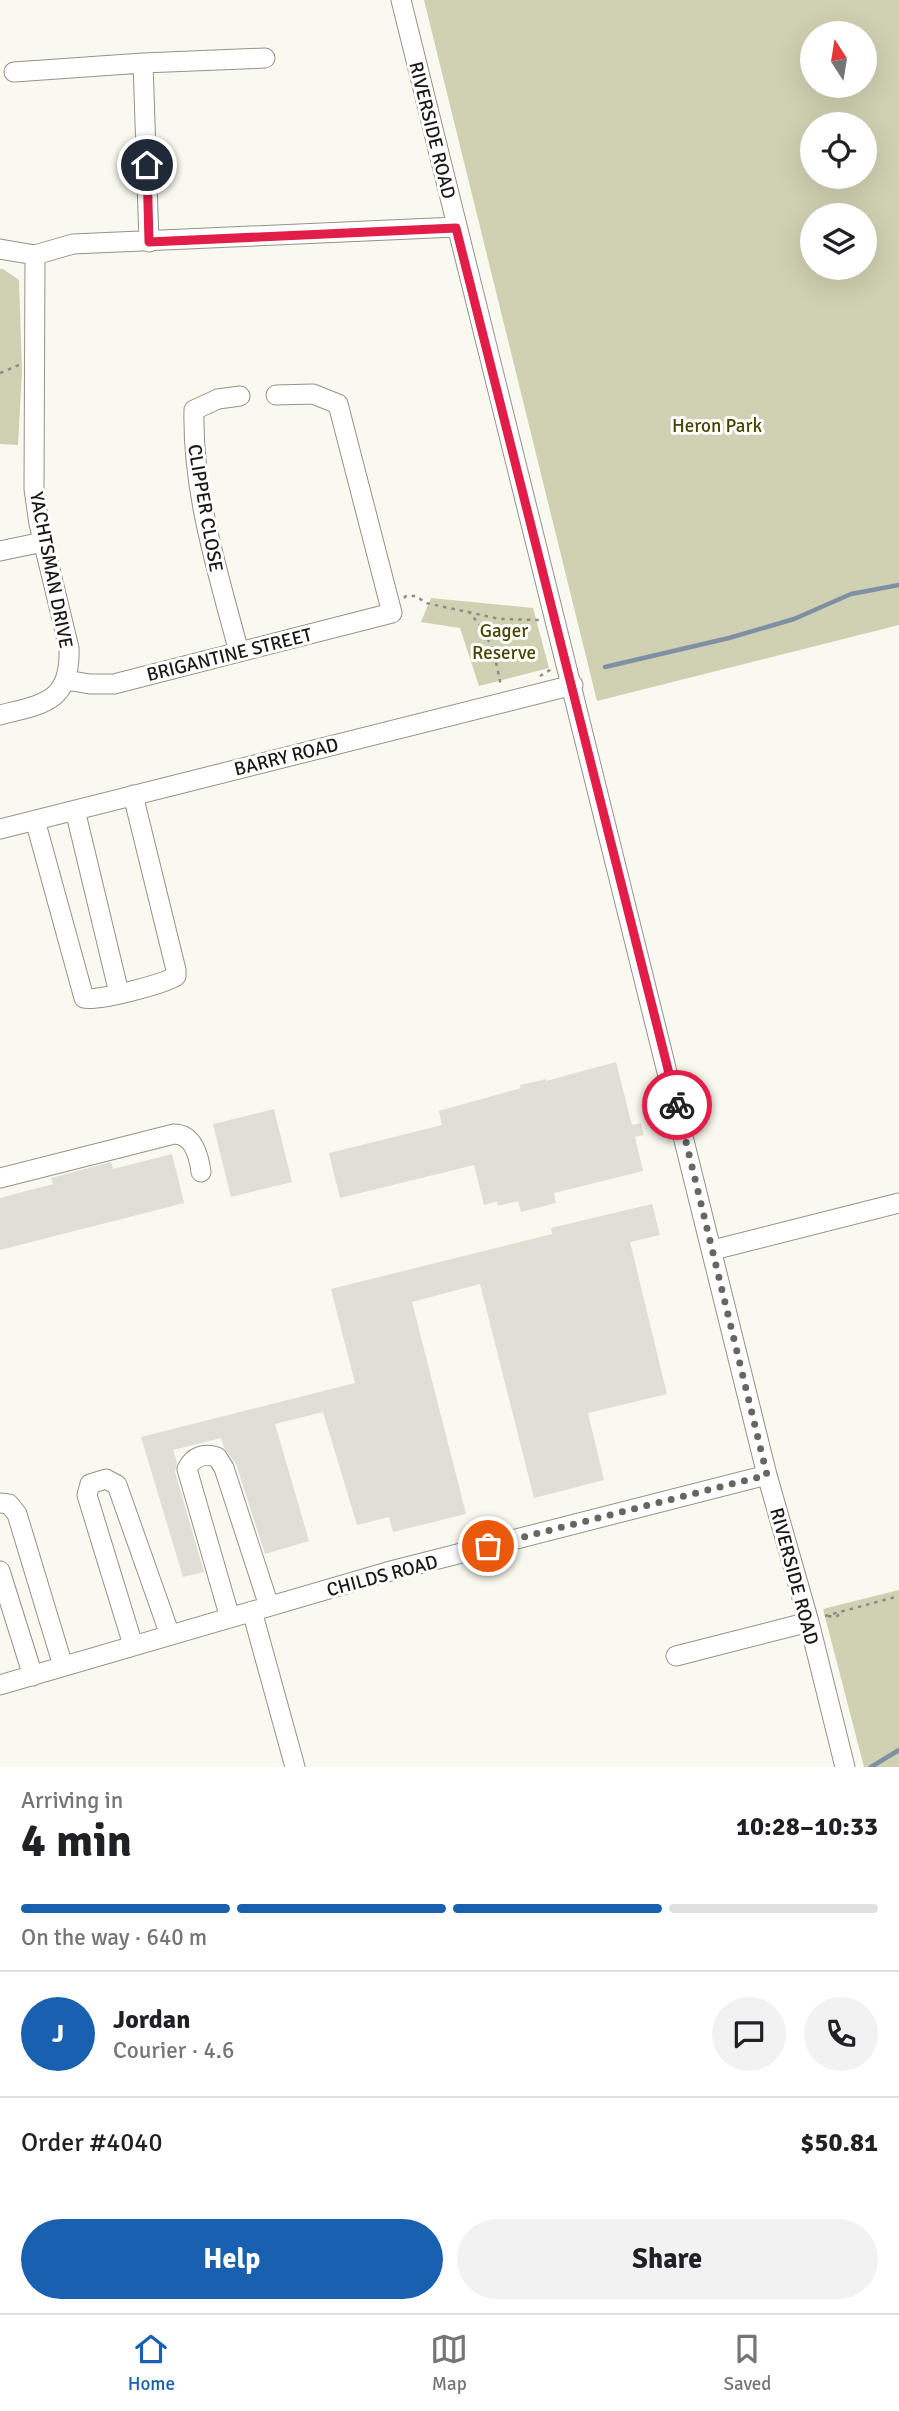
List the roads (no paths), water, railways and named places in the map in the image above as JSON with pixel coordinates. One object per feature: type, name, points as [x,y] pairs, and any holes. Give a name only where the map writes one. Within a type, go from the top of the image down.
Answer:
[{"type":"street","name":"RIVERSIDE ROAD","points":[[401,0],[456,228],[573,684],[767,1475],[818,1619],[845,1767]]},
{"type":"street","points":[[14,72],[143,62],[265,58]]},
{"type":"street","points":[[143,62],[149,242]]},
{"type":"street","points":[[0,249],[35,255],[73,244],[456,228]]},
{"type":"street","name":"YACHTSMAN DRIVE","points":[[35,255],[34,489],[43,542],[69,648],[66,680]]},
{"type":"street","name":"BRIGANTINE STREET","points":[[66,680],[114,684],[392,613],[338,404],[313,394],[276,395]]},
{"type":"street","name":"CLIPPER CLOSE","points":[[239,652],[208,536],[193,440],[194,410],[218,399],[240,396]]},
{"type":"street","points":[[0,551],[43,542]]},
{"type":"street","points":[[0,715],[38,705],[55,695],[66,680]]},
{"type":"street","name":"BARRY ROAD","points":[[0,829],[573,684]]},
{"type":"street","points":[[35,820],[84,998],[95,1000],[176,976],[133,795]]},
{"type":"street","points":[[75,810],[119,993]]},
{"type":"street","points":[[0,1178],[174,1134],[182,1134],[188,1138],[199,1160],[201,1172]]},
{"type":"street","points":[[713,1250],[899,1203]]},
{"type":"street","points":[[230,1618],[187,1469],[196,1457],[209,1454],[218,1457],[224,1468],[261,1609],[295,1767]]},
{"type":"street","name":"CHILDS ROAD","points":[[0,1685],[387,1572],[767,1475]]},
{"type":"street","points":[[133,1646],[87,1495],[90,1484],[106,1479],[117,1485],[170,1635]]},
{"type":"street","points":[[0,1503],[9,1504],[17,1514],[63,1666]]},
{"type":"street","points":[[0,1571],[33,1676]]},
{"type":"street","points":[[676,1656],[818,1619]]},
{"type":"waterway","points":[[605,667],[729,638],[794,619],[851,594],[899,585]]},
{"type":"waterway","points":[[871,1767],[899,1750]]},
{"type":"park label","name":"Heron Park","points":[[717,425]]},
{"type":"park label","name":"Gager Reserve","points":[[504,641]]}]
